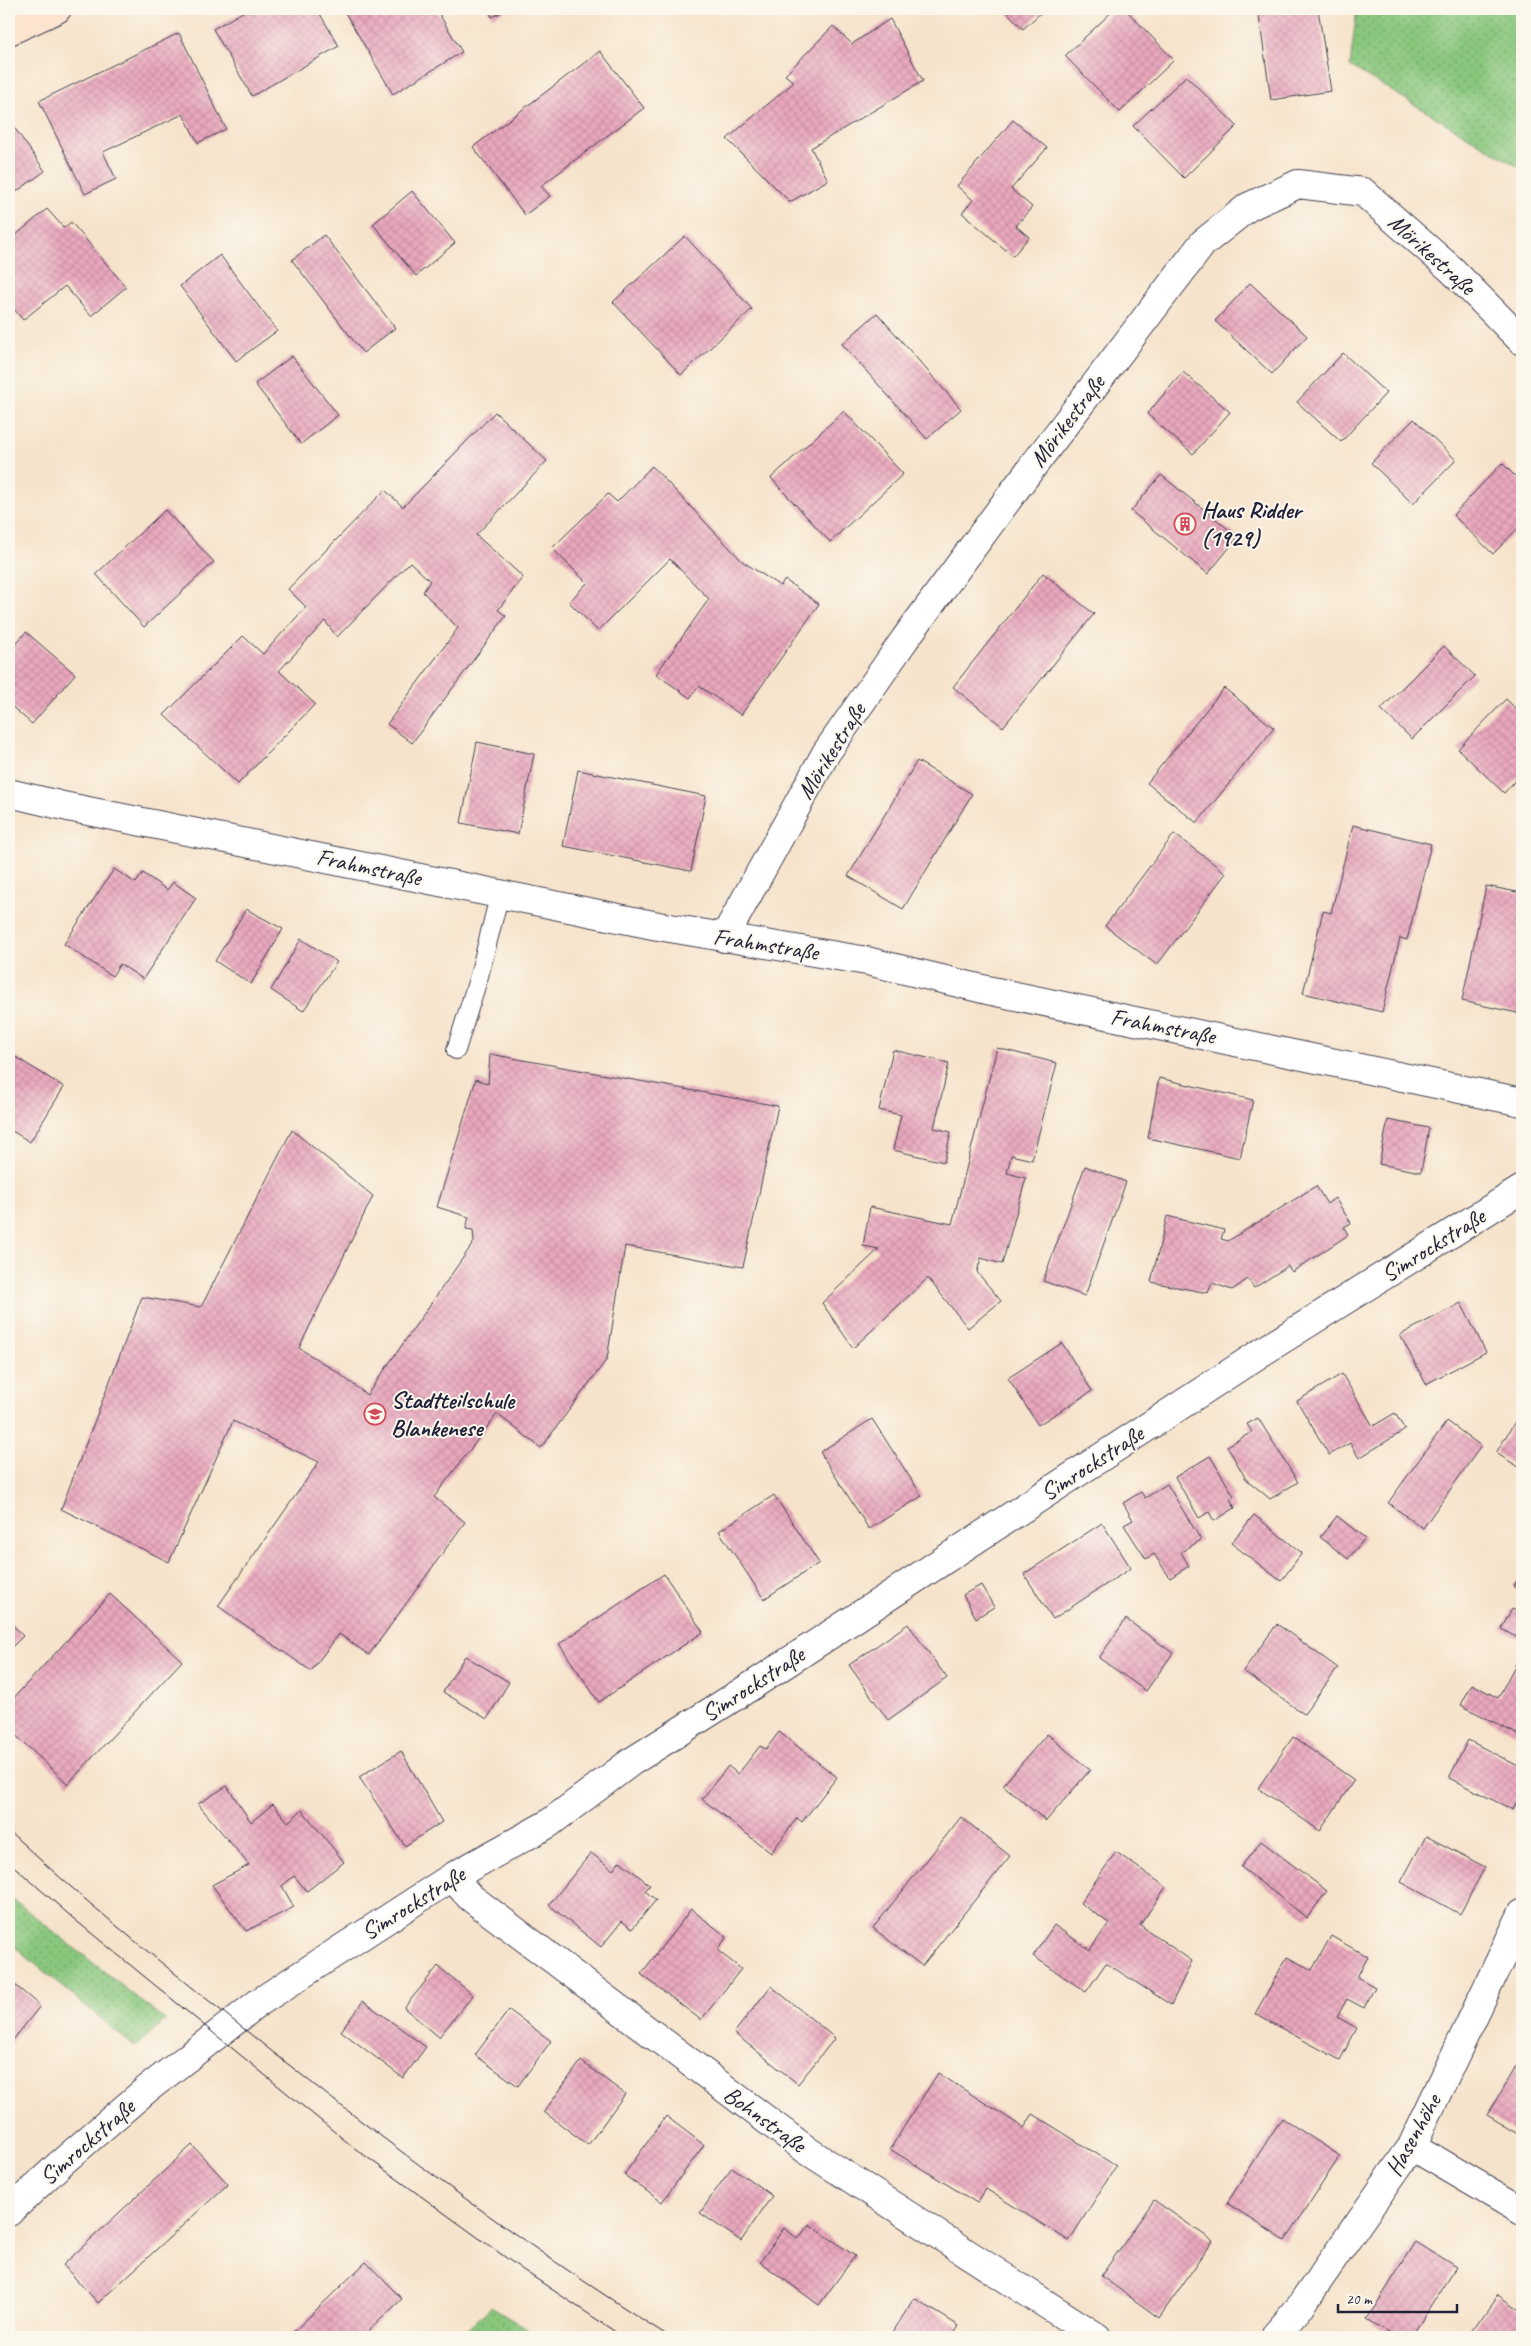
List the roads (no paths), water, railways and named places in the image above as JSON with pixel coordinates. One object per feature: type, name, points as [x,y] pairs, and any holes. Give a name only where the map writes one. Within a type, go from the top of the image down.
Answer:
[{"type":"main road","points":[[9,31],[57,9]]},
{"type":"street","name":"Mörikestraße","points":[[724,938],[826,753],[905,639],[1023,479],[1203,243],[1248,207],[1298,184],[1363,192],[1452,270],[1522,341]]},
{"type":"street","name":"Frahmstraße","points":[[9,793],[77,809],[658,926],[866,961],[987,990],[1283,1050],[1522,1102]]},
{"type":"street","name":"Simrockstraße","points":[[9,2212],[60,2164],[146,2090],[258,2003],[452,1877],[548,1824],[631,1762],[765,1677],[1255,1357],[1522,1189]]},
{"type":"street","name":"Bohnstraße","points":[[452,1877],[470,1897],[808,2151],[1097,2337]]},
{"type":"street","name":"Hasenhöhe","points":[[1274,2337],[1300,2307],[1412,2146],[1522,1914]]},
{"type":"street","points":[[1412,2146],[1522,2211]]},
{"type":"lane","points":[[456,1050],[479,976],[500,893]]},
{"type":"tram line","points":[[9,1831],[87,1901],[277,2056],[442,2182],[612,2300],[670,2337]]},
{"type":"tram line","points":[[9,1862],[74,1919],[353,2147],[523,2270],[623,2337]]},
{"type":"place","name":"Haus Ridder (1929)","points":[[1185,524]]},
{"type":"place","name":"Stadtteilschule Blankenese","points":[[375,1414]]}]
